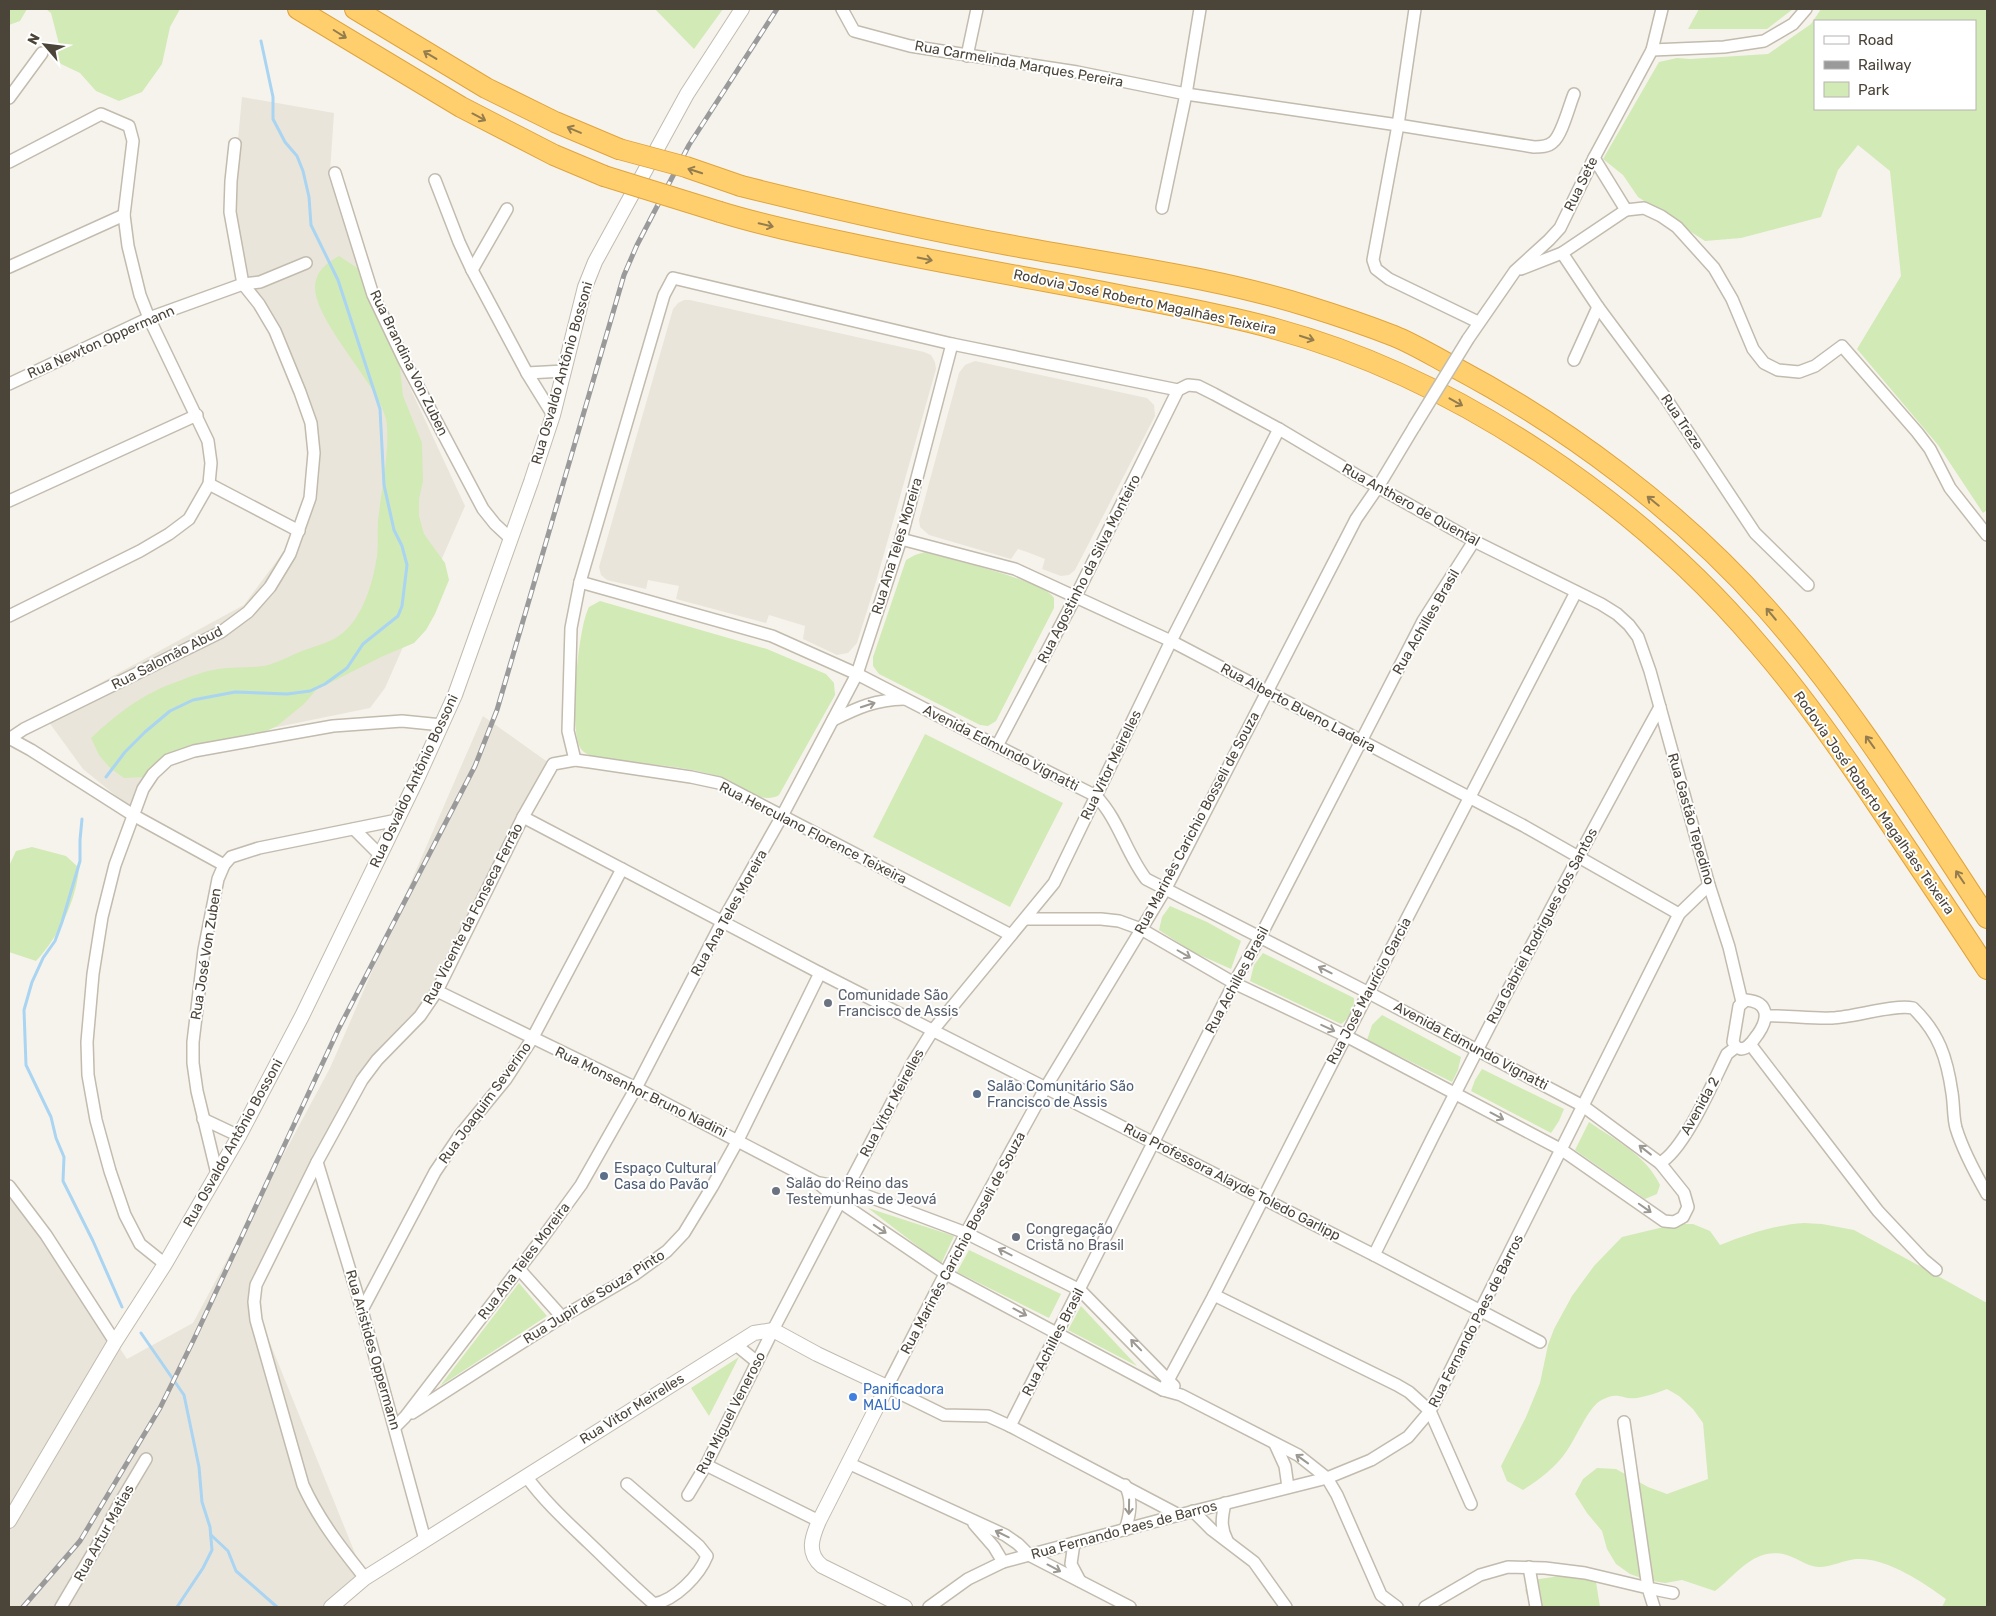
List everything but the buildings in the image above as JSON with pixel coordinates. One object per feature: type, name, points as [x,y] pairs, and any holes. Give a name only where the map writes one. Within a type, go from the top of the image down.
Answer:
[{"type":"highway","name":"Rodovia José Roberto Magalhães Teixeira","points":[[298,9],[460,107],[554,155],[604,176],[753,222],[885,251],[1166,304],[1277,329],[1353,353],[1390,369],[1500,427],[1547,456],[1618,510],[1677,559],[1759,644],[1818,719],[1987,968]]},
{"type":"highway","name":"Rodovia José Roberto Magalhães Teixeira","points":[[355,9],[486,88],[555,122],[619,149],[686,167],[741,186],[913,225],[1026,248],[1195,278],[1280,299],[1396,336],[1503,394],[1579,444],[1678,521],[1716,556],[1766,607],[1828,685],[1873,747],[1987,918]]},
{"type":"street","name":"Rua Osvaldo Antônio Bossoni","points":[[9,1521],[114,1342],[165,1264],[239,1136],[302,1016],[455,695],[553,416],[585,287],[595,262],[688,94],[742,9]]},
{"type":"street","name":"Rua Carmelinda Marques Pereira","points":[[842,9],[854,31],[910,46],[1077,72],[1186,94],[1534,147],[1547,146],[1554,142],[1574,94]]},
{"type":"street","points":[[967,56],[977,9]]},
{"type":"street","points":[[1162,208],[1186,94],[1200,9]]},
{"type":"street","points":[[1415,9],[1398,125],[1373,260],[1376,269],[1389,279],[1478,322]]},
{"type":"street","name":"Rua Sete","points":[[1414,427],[1478,322],[1515,271],[1560,228],[1594,158],[1652,50],[1662,9]]},
{"type":"street","points":[[1652,50],[1724,47],[1764,42],[1794,24],[1806,9]]},
{"type":"street","points":[[9,98],[42,53]]},
{"type":"street","points":[[9,616],[140,551],[169,534],[189,518],[209,484],[211,463],[208,441],[149,318],[140,295],[128,246],[124,215],[133,141],[129,126],[120,120],[101,114],[10,160]]},
{"type":"street","name":"Rua Salomão Abud","points":[[9,738],[221,632],[248,612],[270,587],[290,554],[300,531],[310,498],[314,453],[310,424],[300,392],[275,331],[259,304],[243,284],[230,212],[235,144]]},
{"type":"street","points":[[1594,158],[1626,210]]},
{"type":"street","name":"Rua Brandina Von Zuben","points":[[335,173],[373,295],[404,360],[483,509],[511,539]]},
{"type":"street","points":[[435,180],[472,270],[527,373],[553,416]]},
{"type":"street","points":[[1515,271],[1562,253],[1626,210],[1644,208],[1661,216],[1677,227],[1714,268],[1732,299],[1753,349],[1764,363],[1778,370],[1799,372],[1815,366],[1842,346],[1917,432],[1930,449],[1950,488],[1987,535]]},
{"type":"street","points":[[472,270],[507,209]]},
{"type":"street","points":[[9,267],[124,215]]},
{"type":"street","name":"Rua Treze","points":[[1562,253],[1598,307],[1665,397],[1754,533],[1808,585]]},
{"type":"street","name":"Rua Newton Oppermann","points":[[9,384],[149,318],[243,284],[260,282],[306,263]]},
{"type":"street","name":"Rua Anthero de Quental","points":[[580,582],[664,295],[673,278],[952,344],[1178,390],[1188,385],[1198,386],[1279,429],[1474,541],[1601,604],[1617,614],[1638,637]]},
{"type":"street","points":[[1574,360],[1598,307]]},
{"type":"street","name":"Rua Ana Teles Moreira","points":[[395,1426],[405,1418],[581,1185],[636,1088],[722,922],[782,816],[857,674],[901,539],[952,344]]},
{"type":"street","points":[[527,373],[564,371]]},
{"type":"street","name":"Rua Agostinho da Silva Monteiro","points":[[996,746],[1076,598],[1178,390]]},
{"type":"street","points":[[9,501],[197,415]]},
{"type":"street","name":"Rua Marinês Carichio Bosseli de Souza","points":[[904,1607],[822,1566],[814,1560],[811,1550],[812,1538],[819,1521],[966,1233],[1046,1088],[1165,890],[1356,519],[1378,487],[1414,427]]},
{"type":"street","name":"Rua Vitor Meirelles","points":[[331,1607],[365,1578],[735,1344],[754,1333],[773,1330],[913,1062],[933,1030],[1011,935],[1027,919],[1054,883],[1171,641],[1279,429]]},
{"type":"street","points":[[209,484],[300,531]]},
{"type":"street","name":"Rua Alberto Bueno Ladeira","points":[[901,539],[1015,569],[1171,641],[1524,826],[1679,914]]},
{"type":"street","name":"Rua Achilles Brasil","points":[[1010,1426],[1234,983],[1260,937],[1423,621],[1474,541]]},
{"type":"street","points":[[575,760],[568,731],[571,628],[580,582]]},
{"type":"street","name":"Avenida Edmundo Vignatti","points":[[580,582],[772,636],[857,674],[1096,796],[1108,808],[1124,836],[1135,865],[1146,879],[1477,1049],[1583,1106],[1660,1162],[1684,1194],[1688,1202],[1686,1212],[1683,1217],[1674,1222],[1659,1218],[1562,1150],[1346,1036],[1234,983],[1142,930],[1119,921],[1101,919],[1027,919]]},
{"type":"street","name":"Rua José Maurício Garcia","points":[[1166,1385],[1576,592]]},
{"type":"street","name":"Rua Gastão Tepedino","points":[[1638,637],[1650,671],[1709,885],[1729,946],[1742,1002]]},
{"type":"street","points":[[833,720],[860,707],[882,700],[905,699]]},
{"type":"street","name":"Rua Gabriel Rodrigues dos Santos","points":[[1374,1255],[1454,1093],[1577,857],[1660,708]]},
{"type":"street","points":[[165,1264],[140,1244],[125,1215],[98,1128],[88,1075],[88,1032],[102,918],[115,865],[143,789],[168,760],[194,751],[333,726],[402,721],[442,725]]},
{"type":"street","points":[[9,738],[133,815],[224,865],[231,857],[259,848],[397,820]]},
{"type":"street","name":"Rua Herculano Florence Teixeira","points":[[575,760],[691,777],[719,783],[1011,935]]},
{"type":"street","name":"Rua Vicente da Fonseca Ferrão","points":[[365,1578],[328,1532],[312,1505],[304,1485],[256,1320],[254,1302],[256,1285],[317,1162],[362,1080],[377,1060],[420,1016],[437,991],[523,817],[553,764],[575,760]]},
{"type":"street","name":"Rua Professora Alayde Toledo Garlipp","points":[[523,817],[820,973],[1155,1142],[1540,1342]]},
{"type":"street","points":[[354,829],[380,855]]},
{"type":"street","name":"Rua José Von Zuben","points":[[217,1174],[203,1119],[193,1062],[193,1042],[204,950],[218,879],[224,865]]},
{"type":"street","name":"Rua Joaquim Severino","points":[[362,1310],[435,1172],[460,1135],[506,1079],[532,1039],[622,869]]},
{"type":"street","name":"Rua Fernando Paes de Barros","points":[[930,1607],[968,1579],[1003,1562],[1193,1511],[1327,1478],[1371,1460],[1408,1437],[1430,1412],[1679,914],[1709,885]]},
{"type":"street","name":"Rua Jupir de Souza Pinto","points":[[405,1418],[562,1317],[634,1275],[667,1251],[684,1233],[738,1140],[820,973]]},
{"type":"street","name":"Rua Monsenhor Bruno Nadini","points":[[437,991],[532,1039],[636,1088],[818,1182],[840,1202],[946,1274],[1166,1385],[1181,1395],[1298,1455],[1327,1478]]},
{"type":"street","points":[[1749,1000],[1762,1006],[1766,1016],[1765,1023],[1750,1044],[1744,1049],[1736,1047],[1733,1042],[1739,1006],[1742,1002],[1749,1000]]},
{"type":"street","points":[[1766,1016],[1831,1018],[1906,1006],[1913,1008],[1933,1030],[1944,1056],[1952,1093],[1956,1127],[1973,1170],[1987,1194]]},
{"type":"street","points":[[1750,1044],[1878,1212],[1936,1270]]},
{"type":"street","name":"Avenida 2","points":[[1660,1162],[1668,1158],[1691,1125],[1728,1054],[1736,1047]]},
{"type":"street","points":[[203,1119],[239,1136]]},
{"type":"street","name":"Rua Aristides Oppermann","points":[[317,1162],[362,1310],[425,1540]]},
{"type":"street","name":"Rua Monsenhor Bruno Nadini","points":[[818,1182],[846,1188],[966,1233],[1080,1290],[1166,1385]]},
{"type":"street","points":[[9,1186],[46,1235],[114,1342]]},
{"type":"street","points":[[519,1269],[562,1317]]},
{"type":"street","points":[[1214,1295],[1409,1392],[1430,1412],[1471,1504]]},
{"type":"street","points":[[773,1330],[817,1354],[944,1415],[988,1416],[1010,1426],[1179,1515]]},
{"type":"street","name":"Rua Miguel Veneroso","points":[[688,1495],[706,1465],[773,1330]]},
{"type":"street","points":[[735,1344],[757,1362]]},
{"type":"street","points":[[1624,1422],[1648,1588],[1654,1607]]},
{"type":"street","points":[[1275,1444],[1286,1466],[1288,1487]]},
{"type":"street","name":"Rua Artur Matias","points":[[61,1607],[78,1581],[118,1506],[146,1459]]},
{"type":"street","points":[[848,1463],[1005,1535],[1029,1555],[1130,1607]]},
{"type":"street","points":[[706,1465],[819,1521]]},
{"type":"street","points":[[526,1476],[573,1528],[640,1592],[654,1604],[662,1602],[675,1595],[703,1567],[707,1556],[699,1546],[627,1484]]},
{"type":"street","points":[[1327,1478],[1337,1495],[1381,1595],[1397,1607]]},
{"type":"street","points":[[1125,1485],[1130,1501],[1130,1514],[1125,1530]]},
{"type":"street","points":[[1225,1503],[1221,1522],[1228,1542]]},
{"type":"street","points":[[1193,1511],[1212,1530],[1254,1562],[1286,1607]]},
{"type":"street","points":[[971,1521],[994,1546],[1003,1562]]},
{"type":"street","points":[[1074,1543],[1071,1564],[1080,1581]]},
{"type":"street","points":[[1425,1607],[1480,1575],[1508,1567],[1529,1567],[1584,1573],[1673,1593]]},
{"type":"street","points":[[1529,1567],[1536,1607]]},
{"type":"shaded area","points":[[242,97],[334,113],[330,172],[367,295],[465,506],[385,688],[370,708],[161,751],[150,761],[131,808],[83,769],[43,714],[244,605],[299,531],[313,454],[293,371],[244,275],[231,214]]},
{"type":"shaded area","points":[[684,300],[924,352],[931,355],[935,362],[936,369],[876,582],[857,643],[848,653],[837,655],[803,639],[805,626],[769,615],[766,623],[676,599],[679,586],[648,580],[646,589],[607,580],[601,575],[599,567],[673,309]]},
{"type":"shaded area","points":[[975,361],[1147,398],[1154,405],[1155,416],[1075,570],[1069,575],[1061,576],[1042,569],[1045,559],[1018,549],[1011,559],[929,535],[920,527],[919,520],[959,373],[965,365]]},
{"type":"shaded area","points":[[483,716],[549,763],[435,987],[359,1079],[302,1183],[249,1291],[365,1578],[334,1607],[9,1607],[9,1187],[66,1266],[127,1359],[193,1323],[330,1068]]},
{"type":"green space","points":[[9,9],[27,9],[20,21],[9,25]]},
{"type":"green space","points":[[46,9],[180,9],[170,27],[162,64],[142,92],[119,101],[96,91],[80,73],[61,64],[53,53],[59,44],[51,13]]},
{"type":"green space","points":[[655,9],[723,9],[694,49]]},
{"type":"green space","points":[[1699,9],[1793,9],[1767,29],[1688,29]]},
{"type":"green space","points":[[1821,9],[1987,9],[1987,510],[1983,513],[1938,445],[1857,349],[1901,276],[1890,171],[1858,145],[1838,170],[1821,217],[1741,238],[1705,241],[1638,197],[1623,175],[1603,159],[1659,62],[1677,58],[1690,59],[1768,54],[1811,24]]},
{"type":"green space","points":[[339,256],[368,275],[385,307],[399,359],[403,396],[422,443],[423,481],[419,499],[419,516],[424,534],[445,563],[449,580],[435,614],[426,630],[414,643],[381,657],[316,690],[304,704],[277,726],[144,777],[124,778],[110,768],[99,755],[91,738],[121,712],[142,698],[166,686],[193,676],[218,669],[269,665],[334,639],[351,625],[363,605],[377,557],[378,521],[387,430],[386,419],[380,404],[332,329],[322,311],[316,294],[316,280],[319,272]]},
{"type":"green space","points":[[925,552],[1014,577],[1046,591],[1054,598],[1054,608],[996,721],[988,726],[980,725],[879,674],[873,666],[873,657],[906,560]]},
{"type":"green space","points":[[600,601],[767,649],[826,674],[834,683],[835,695],[779,795],[765,798],[751,793],[723,778],[694,770],[601,759],[590,756],[581,749],[577,739],[575,722],[578,656],[581,635],[589,607]]},
{"type":"green space","points":[[925,734],[1063,803],[1010,907],[873,837]]},
{"type":"green space","points":[[32,847],[66,856],[79,868],[74,893],[65,917],[52,941],[36,961],[9,952],[9,866],[16,851]]},
{"type":"green space","points":[[1170,906],[1207,922],[1241,941],[1231,969],[1193,952],[1159,930],[1162,917]]},
{"type":"green space","points":[[1263,953],[1354,998],[1353,1010],[1350,1016],[1341,1024],[1250,981],[1254,965]]},
{"type":"green space","points":[[1382,1015],[1461,1057],[1458,1070],[1452,1082],[1367,1040],[1372,1025]]},
{"type":"green space","points":[[1482,1069],[1564,1109],[1551,1133],[1471,1091]]},
{"type":"green space","points":[[1589,1122],[1629,1149],[1647,1165],[1660,1185],[1657,1194],[1645,1199],[1575,1150]]},
{"type":"green space","points":[[868,1208],[954,1236],[941,1264]]},
{"type":"green space","points":[[1804,1223],[1822,1224],[1854,1230],[1987,1303],[1987,1607],[1942,1607],[1946,1599],[1926,1585],[1892,1566],[1868,1559],[1856,1559],[1828,1566],[1815,1567],[1783,1554],[1772,1553],[1763,1555],[1746,1564],[1715,1591],[1682,1580],[1665,1583],[1647,1580],[1630,1574],[1616,1564],[1607,1549],[1602,1531],[1587,1513],[1575,1494],[1583,1479],[1597,1468],[1616,1469],[1648,1487],[1667,1494],[1708,1479],[1703,1423],[1693,1409],[1679,1396],[1667,1389],[1637,1398],[1612,1396],[1600,1401],[1586,1417],[1570,1447],[1546,1473],[1523,1490],[1507,1481],[1501,1466],[1526,1417],[1540,1383],[1548,1345],[1554,1329],[1572,1296],[1594,1266],[1622,1237],[1676,1224],[1693,1224],[1710,1231],[1720,1245],[1761,1231]]},
{"type":"green space","points":[[969,1250],[1061,1294],[1049,1318],[957,1272]]},
{"type":"green space","points":[[519,1283],[547,1316],[440,1386]]},
{"type":"green space","points":[[1081,1306],[1137,1366],[1068,1330]]},
{"type":"green space","points":[[739,1357],[709,1416],[691,1388]]},
{"type":"green space","points":[[1579,1573],[1596,1582],[1600,1607],[1531,1607],[1525,1590],[1533,1580]]},
{"type":"waterway","points":[[106,777],[125,752],[145,732],[170,711],[193,700],[235,692],[287,694],[310,691],[325,684],[347,668],[363,644],[398,616],[402,606],[407,565],[402,546],[394,530],[384,485],[380,409],[338,280],[311,225],[309,197],[303,171],[297,156],[285,142],[273,119],[273,97],[261,41]]},
{"type":"waterway","points":[[82,819],[80,861],[62,922],[55,941],[43,958],[32,982],[24,1010],[26,1065],[51,1117],[56,1138],[64,1157],[63,1181],[93,1241],[122,1307]]},
{"type":"waterway","points":[[141,1333],[184,1395],[199,1467],[202,1502],[210,1527],[212,1550],[203,1568],[177,1607]]},
{"type":"waterway","points":[[211,1535],[228,1551],[236,1571],[277,1607]]},
{"type":"railway","points":[[23,1607],[80,1541],[160,1408],[339,1028],[475,766],[497,710],[624,275],[637,245],[689,145],[777,9]]},
{"type":"place","name":"Comunidade São Francisco de Assis","points":[[828,1003]]},
{"type":"place","name":"Salão Comunitário São Francisco de Assis","points":[[977,1094]]},
{"type":"place","name":"Espaço Cultural Casa do Pavão","points":[[604,1176]]},
{"type":"place","name":"Salão do Reino das Testemunhas de Jeová","points":[[776,1191]]},
{"type":"place","name":"Congregação Cristã no Brasil","points":[[1016,1237]]},
{"type":"place","name":"Panificadora MALU","points":[[853,1397]]}]
